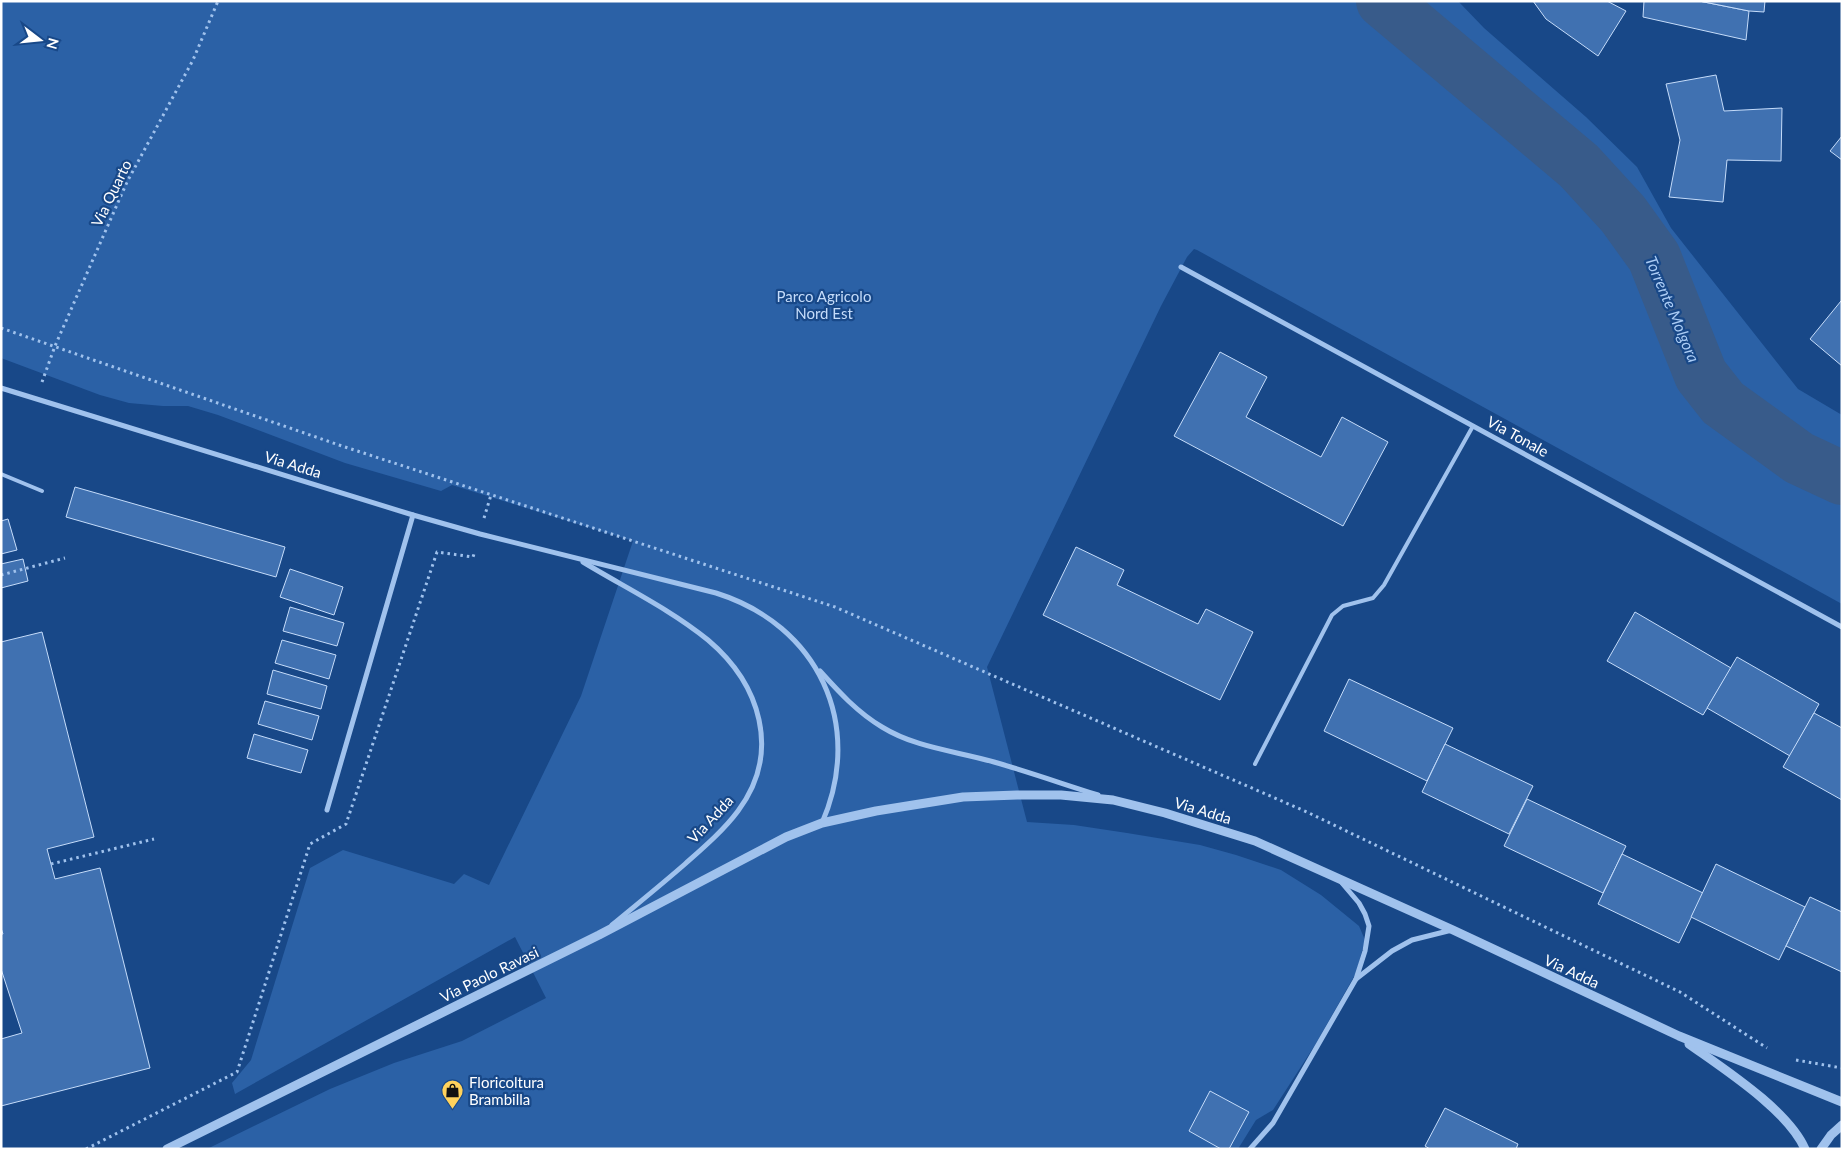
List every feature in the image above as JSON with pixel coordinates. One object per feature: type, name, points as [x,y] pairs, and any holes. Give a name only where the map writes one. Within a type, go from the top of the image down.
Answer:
[{"type":"street","name":"Via Tonale","points":[[1181,267],[1842,627]]},
{"type":"street","name":"Via Adda","points":[[1,388],[413,515],[480,534],[702,590],[741,602],[766,616],[788,633],[814,665],[862,714],[883,728],[905,739],[992,761],[1113,800],[1220,829],[1290,856],[1679,1036],[1842,1102]]},
{"type":"street","points":[[327,810],[413,515]]},
{"type":"street","name":"Via Adda","points":[[578,559],[679,618],[709,641],[729,661],[748,688],[758,714],[762,740],[759,767],[754,783],[738,811],[703,848],[599,935]]},
{"type":"street","name":"Via Adda","points":[[814,665],[832,708],[837,729],[838,750],[834,787],[822,823]]},
{"type":"street","name":"Via Adda","points":[[822,823],[876,811],[963,797],[1061,795],[1113,800]]},
{"type":"street","name":"Via Paolo Ravasi","points":[[167,1149],[599,935],[746,857],[822,823]]},
{"type":"street","name":"Via Adda","points":[[1250,1149],[1273,1123],[1356,979],[1365,951],[1369,926],[1365,914],[1359,903],[1337,878]]},
{"type":"street","name":"Via Adda","points":[[1356,979],[1392,950],[1412,940],[1453,930]]},
{"type":"street","name":"Via Adda","points":[[1679,1036],[1757,1094],[1798,1135],[1805,1149]]},
{"type":"street","points":[[1821,1149],[1828,1138],[1842,1125]]},
{"type":"lane","points":[[1255,764],[1332,615],[1344,606],[1373,598],[1384,586],[1473,426]]},
{"type":"lane","points":[[1,474],[42,491]]},
{"type":"path","name":"Via Quarto","points":[[36,400],[54,346],[127,182],[193,60],[218,1]]},
{"type":"path","points":[[1,328],[339,445],[835,607],[1290,805],[1680,992],[1773,1052]]},
{"type":"path","points":[[86,1149],[237,1072],[310,844],[346,824],[437,552],[473,557],[491,495]]},
{"type":"path","points":[[1,575],[65,558]]},
{"type":"path","points":[[51,864],[154,840]]},
{"type":"path","points":[[1790,1059],[1842,1068]]},
{"type":"green space","name":"Parco Agricolo Nord Est","points":[[1,1],[1458,1],[1484,28],[1586,117],[1637,167],[1671,228],[1798,389],[1842,415],[1842,604],[1194,249],[1187,257],[1161,306],[987,667],[1027,822],[1074,825],[1127,833],[1200,845],[1236,855],[1281,870],[1321,895],[1359,926],[1365,940],[1356,973],[1315,1045],[1273,1110],[1256,1120],[1238,1149],[207,1149],[330,1089],[394,1063],[462,1041],[546,998],[515,937],[235,1094],[232,1083],[251,1060],[310,868],[343,850],[454,884],[464,874],[489,885],[581,696],[633,541],[452,485],[441,491],[345,463],[218,415],[188,406],[129,403],[100,395],[1,358]]},
{"type":"building","points":[[1533,1],[1607,1],[1626,11],[1598,56],[1546,19]]},
{"type":"building","points":[[1644,1],[1699,1],[1749,11],[1746,40],[1643,17]]},
{"type":"building","points":[[1699,1],[1765,1],[1764,12],[1749,11]]},
{"type":"building","points":[[1716,75],[1724,111],[1782,108],[1781,161],[1727,160],[1723,202],[1669,197],[1680,140],[1666,84]]},
{"type":"building","points":[[1842,136],[1842,160],[1830,151]]},
{"type":"building","points":[[1842,301],[1842,366],[1810,339]]},
{"type":"building","points":[[1220,352],[1267,377],[1246,417],[1321,457],[1342,417],[1388,442],[1343,526],[1174,436]]},
{"type":"building","points":[[75,487],[285,547],[276,577],[66,517]]},
{"type":"building","points":[[8,519],[17,550],[1,554],[1,521]]},
{"type":"building","points":[[1076,547],[1124,570],[1117,585],[1198,624],[1206,609],[1253,632],[1220,700],[1043,615]]},
{"type":"building","points":[[23,559],[28,581],[1,588],[1,564]]},
{"type":"building","points":[[290,569],[343,587],[334,615],[280,597]]},
{"type":"building","points":[[290,607],[344,623],[337,646],[283,631]]},
{"type":"building","points":[[1635,612],[1731,668],[1703,715],[1607,661]]},
{"type":"building","points":[[42,632],[94,837],[47,849],[55,879],[100,868],[150,1068],[1,1106],[1,1039],[22,1033],[1,969],[1,934],[3,934],[1,928],[1,642]]},
{"type":"building","points":[[282,640],[336,655],[329,679],[275,663]]},
{"type":"building","points":[[1737,657],[1819,704],[1790,756],[1707,708]]},
{"type":"building","points":[[273,670],[327,686],[321,709],[267,694]]},
{"type":"building","points":[[1349,679],[1453,728],[1427,781],[1324,731]]},
{"type":"building","points":[[265,701],[319,716],[312,740],[258,724]]},
{"type":"building","points":[[1814,713],[1842,728],[1842,800],[1783,767]]},
{"type":"building","points":[[254,734],[308,750],[301,773],[247,758]]},
{"type":"building","points":[[1445,744],[1533,786],[1509,834],[1422,792]]},
{"type":"building","points":[[1527,799],[1626,846],[1603,893],[1504,846]]},
{"type":"building","points":[[1622,854],[1703,893],[1679,943],[1598,904]]},
{"type":"building","points":[[1716,864],[1805,907],[1779,960],[1691,917]]},
{"type":"building","points":[[1810,897],[1842,912],[1842,972],[1786,946]]},
{"type":"building","points":[[1210,1091],[1249,1112],[1229,1149],[1221,1149],[1189,1131]]},
{"type":"building","points":[[1445,1108],[1518,1144],[1516,1149],[1430,1149],[1425,1146]]},
{"type":"waterway","name":"Torrente Molgora","points":[[1383,1],[1579,166],[1623,214],[1654,257],[1701,375],[1723,403],[1799,458],[1842,478]]},
{"type":"place","name":"Floricoltura Brambilla","points":[[453,1110]]}]
